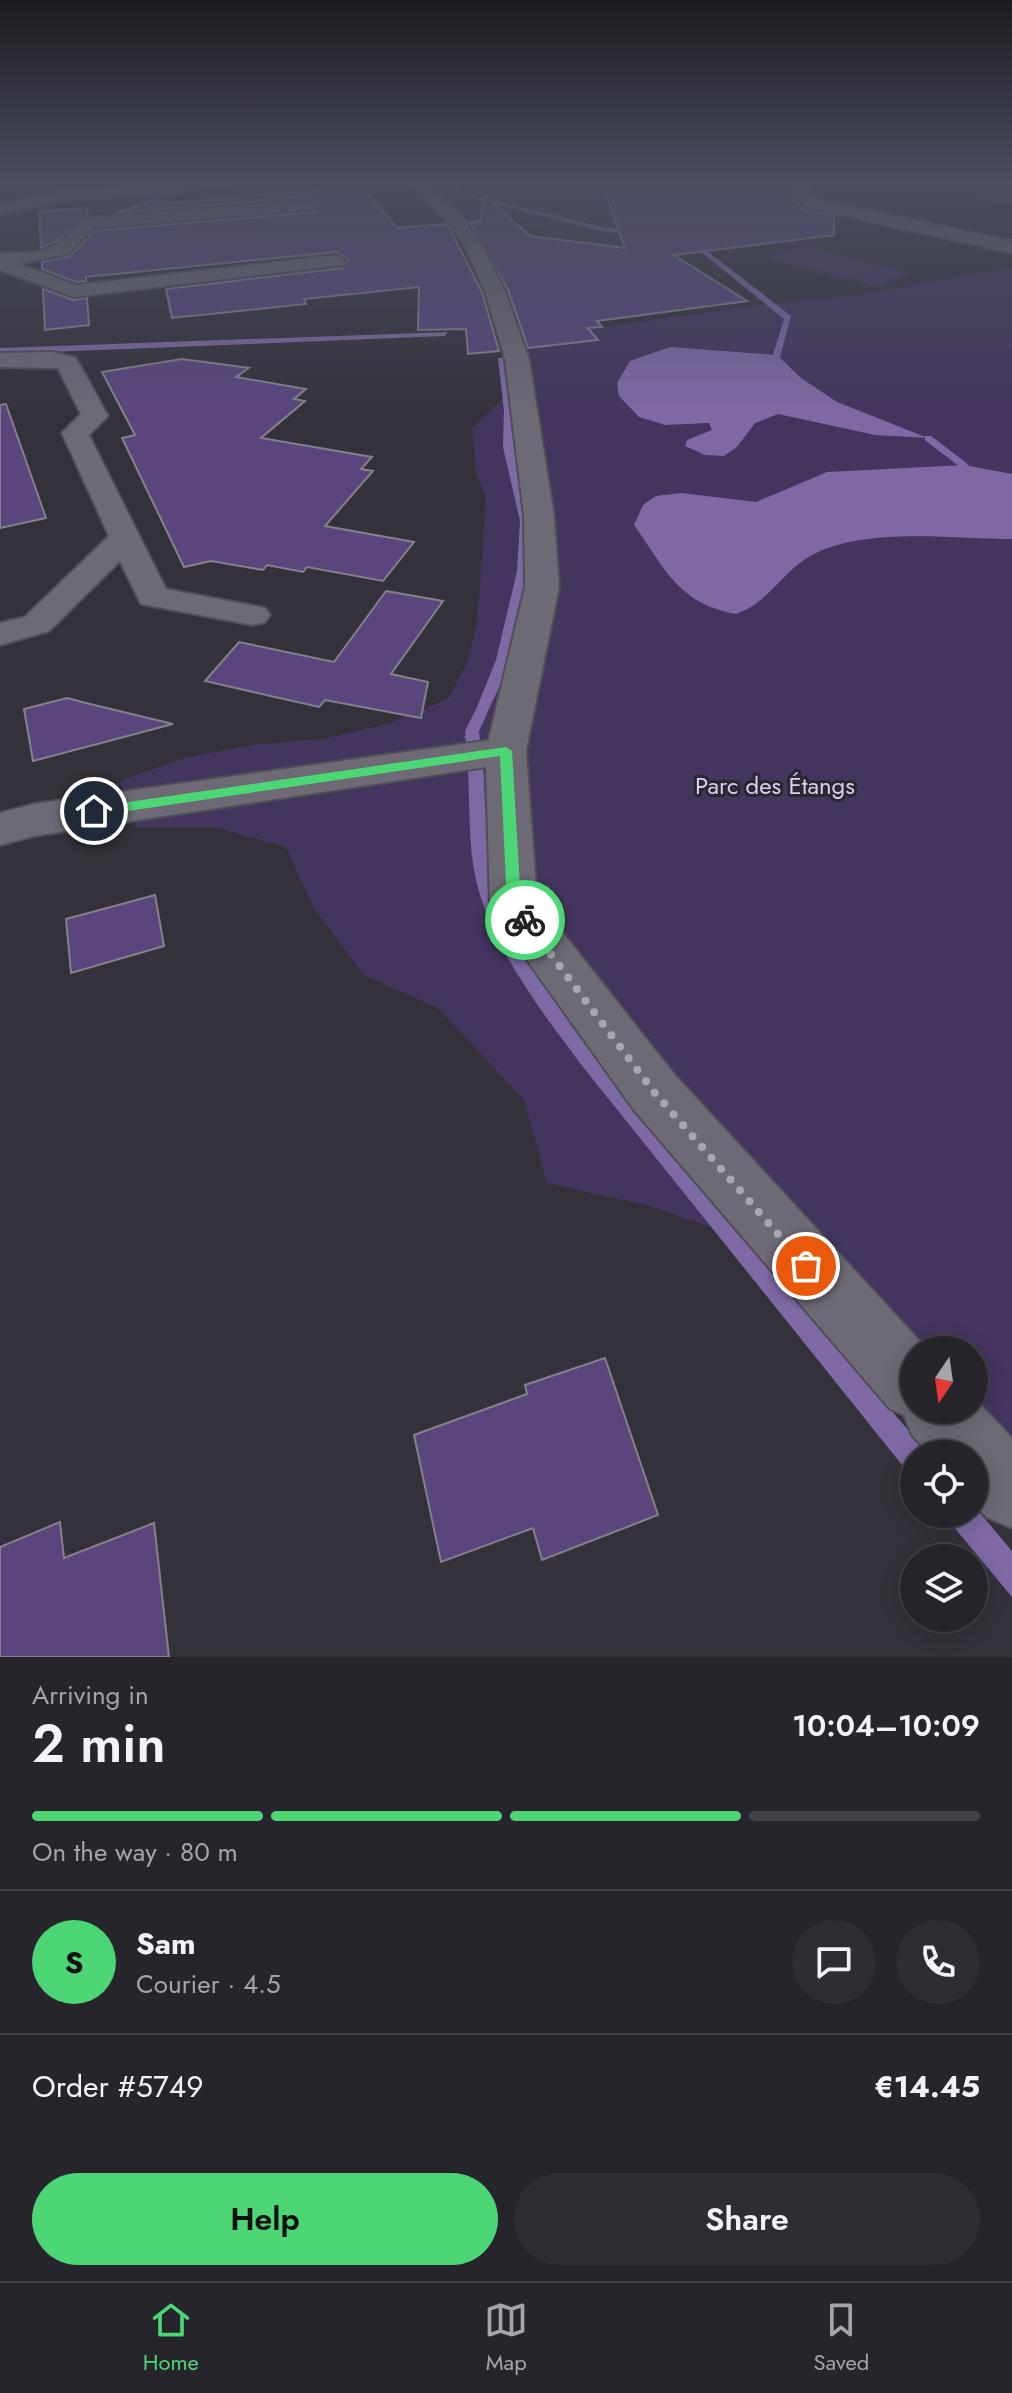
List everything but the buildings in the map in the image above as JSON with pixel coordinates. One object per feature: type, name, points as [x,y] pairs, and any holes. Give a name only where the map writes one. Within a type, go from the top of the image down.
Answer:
[{"type":"street","points":[[480,259],[495,291],[517,359],[539,516],[542,587],[502,752],[514,905],[654,1092],[900,1369]]},
{"type":"street","points":[[0,261],[74,291],[336,261]]},
{"type":"street","points":[[0,360],[53,359],[68,363],[95,416],[75,433],[153,597],[253,615]]},
{"type":"street","points":[[0,634],[37,624],[125,538]]},
{"type":"street","points":[[0,829],[50,818],[502,752]]},
{"type":"street","points":[[950,1424],[1012,1491]]},
{"type":"green space","points":[[773,259],[856,259],[911,273],[877,287]]},
{"type":"green space","name":"Parc des Étangs","points":[[1012,268],[1012,1450],[987,1424],[988,1336],[900,1336],[900,1341],[750,1241],[650,1206],[547,1183],[524,1100],[438,1008],[364,975],[313,907],[286,847],[214,827],[136,827],[120,781],[184,758],[252,745],[322,739],[387,724],[448,699],[468,661],[477,623],[486,499],[476,472],[472,428],[508,394],[530,365],[527,348],[597,340],[589,329],[767,304],[848,297]]},
{"type":"shaded area","points":[[670,347],[777,355],[801,378],[837,402],[928,438],[875,435],[778,414],[755,423],[737,447],[724,456],[705,455],[685,446],[687,440],[712,430],[709,423],[665,425],[639,417],[619,396],[617,383],[630,361]]},
{"type":"shaded area","points":[[498,358],[503,358],[515,455],[523,475],[530,575],[510,665],[482,723],[464,739],[496,660],[517,571],[520,521],[503,447],[504,411]]},
{"type":"shaded area","points":[[964,465],[1012,474],[1012,539],[905,536],[850,542],[825,549],[804,560],[764,597],[736,614],[700,602],[674,582],[634,525],[643,505],[656,496],[681,493],[756,502],[827,472]]},
{"type":"shaded area","points":[[483,766],[487,822],[497,865],[524,938],[559,1006],[573,1028],[739,1235],[917,1440],[900,1440],[900,1463],[583,1067],[520,978],[494,930],[476,880],[470,839],[468,769]]},
{"type":"shaded area","points":[[988,1523],[1012,1551],[1012,1597],[988,1568],[988,1544],[968,1544],[955,1528],[988,1528]]},
{"type":"waterway","points":[[714,259],[788,318],[777,355]]},
{"type":"waterway","points":[[0,351],[445,334]]},
{"type":"waterway","points":[[928,438],[964,465]]},
{"type":"waterway","points":[[475,765],[472,731],[480,714]]},
{"type":"way so far","points":[[525,920],[654,1092],[806,1266]]},
{"type":"route","points":[[94,811],[506,751],[514,905],[525,920]]}]
